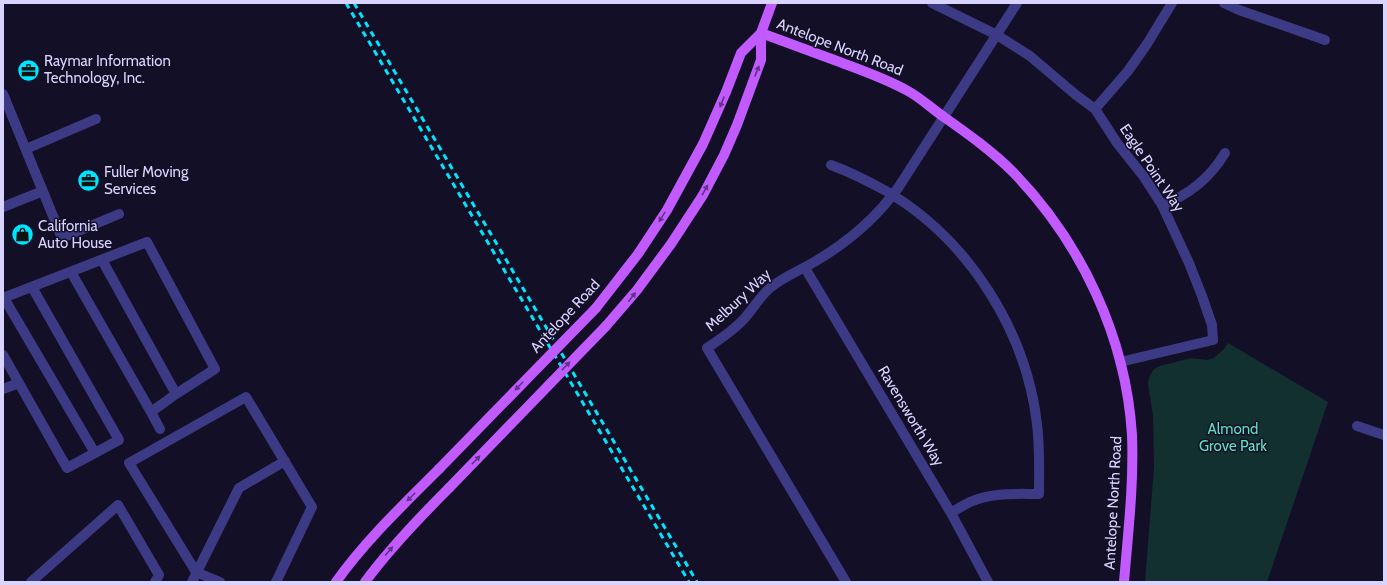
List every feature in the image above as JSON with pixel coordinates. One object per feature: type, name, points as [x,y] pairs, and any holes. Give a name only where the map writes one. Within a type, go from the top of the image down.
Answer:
[{"type":"main road","name":"Antelope Road","points":[[365,582],[407,530],[621,310],[646,279],[671,244],[702,195],[724,155],[737,125],[761,60],[761,33],[772,3]]},
{"type":"main road","name":"Antelope Road","points":[[336,582],[368,542],[393,515],[596,308],[638,254],[667,210],[703,144],[741,53],[761,33]]},
{"type":"main road","name":"Antelope North Road","points":[[761,33],[878,76],[910,92],[969,135],[1007,167],[1032,193],[1050,215],[1070,245],[1088,276],[1110,329],[1120,362],[1128,398],[1132,434],[1133,469],[1124,582]]},
{"type":"street","name":"Eagle Point Way","points":[[932,3],[996,35],[1030,56],[1095,109],[1117,143],[1144,177],[1162,205],[1189,263],[1202,296],[1212,325],[1213,340],[1120,362]]},
{"type":"street","name":"Melbury Way","points":[[846,582],[707,348],[741,322],[771,288],[786,277],[805,268],[834,250],[852,237],[875,216],[892,195],[944,117],[1017,3]]},
{"type":"street","points":[[1095,109],[1128,71],[1147,44],[1172,3]]},
{"type":"street","points":[[1224,3],[1325,40]]},
{"type":"street","points":[[3,94],[62,238],[119,214]]},
{"type":"street","points":[[26,150],[96,119]]},
{"type":"street","points":[[1162,205],[1181,196],[1208,177],[1218,166],[1225,153]]},
{"type":"street","points":[[831,165],[857,175],[892,195],[931,224],[954,247],[988,290],[1002,314],[1024,365],[1037,424],[1039,451],[1039,494],[1006,494],[988,496],[971,502],[951,513]]},
{"type":"street","points":[[3,207],[43,191]]},
{"type":"street","points":[[95,453],[4,298],[147,242],[215,369],[151,412]]},
{"type":"street","points":[[102,260],[176,394]]},
{"type":"street","name":"Ravensworth Way","points":[[805,268],[951,513],[988,582]]},
{"type":"street","points":[[71,272],[160,429]]},
{"type":"street","points":[[4,357],[67,468],[119,440],[32,287]]},
{"type":"street","points":[[3,389],[19,383]]},
{"type":"street","points":[[220,582],[196,572],[129,463],[246,397],[312,507],[276,582]]},
{"type":"street","points":[[1357,426],[1384,435]]},
{"type":"street","points":[[192,582],[239,488],[284,461]]},
{"type":"street","points":[[31,582],[118,505],[159,575],[155,582]]},
{"type":"green space","name":"Almond Grove Park","points":[[1228,343],[1328,402],[1267,582],[1145,582],[1154,467],[1153,415],[1148,384],[1149,377],[1154,369],[1160,366],[1191,358],[1207,360],[1214,358]]},
{"type":"railway","points":[[346,3],[689,582]]},
{"type":"railway","points":[[354,3],[697,582]]},
{"type":"place","name":"Raymar Information Technology, Inc.","points":[[28,70]]},
{"type":"place","name":"Fuller Moving Services","points":[[89,181]]},
{"type":"place","name":"California Auto House","points":[[22,235]]}]
